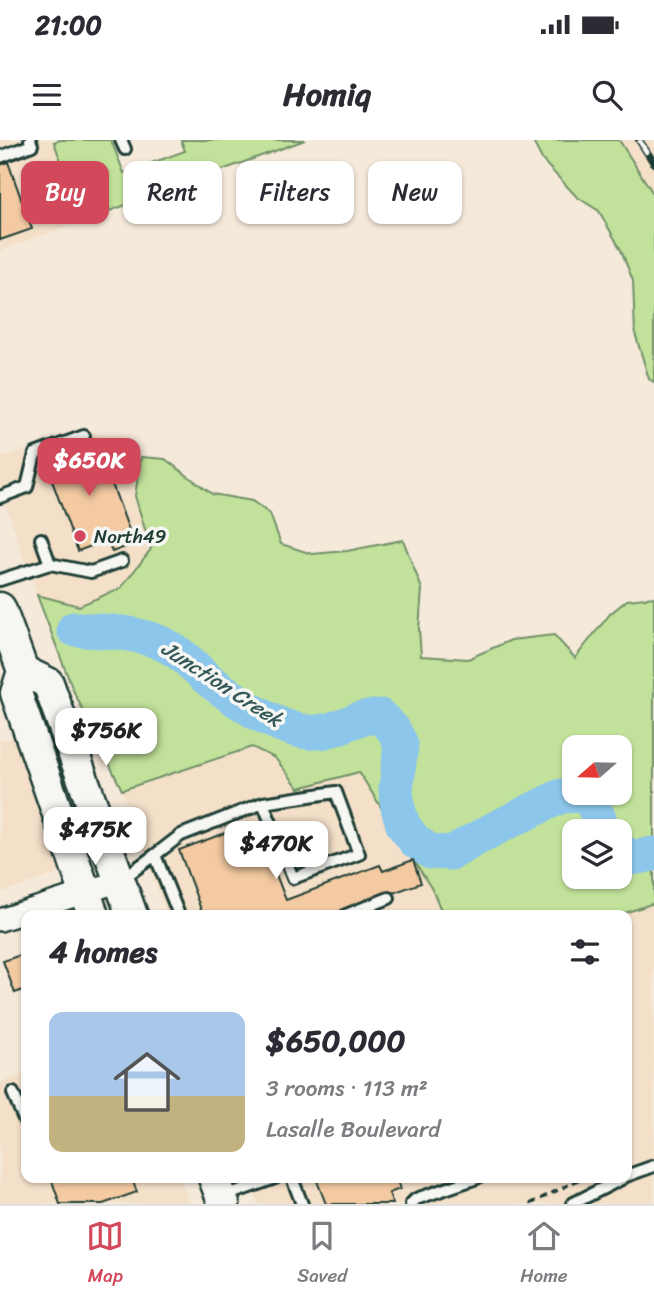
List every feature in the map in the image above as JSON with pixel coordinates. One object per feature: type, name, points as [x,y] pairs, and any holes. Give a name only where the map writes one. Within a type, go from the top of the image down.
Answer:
[{"type":"main road","points":[[0,607],[23,671],[16,693],[89,904]]},
{"type":"main road","points":[[23,671],[48,683],[130,910]]},
{"type":"street","points":[[56,910],[89,904],[120,881]]},
{"type":"street","points":[[0,920],[21,916]]},
{"type":"lane","points":[[0,157],[32,145],[30,140]]},
{"type":"lane","points":[[0,497],[27,487],[35,454],[84,436]]},
{"type":"lane","points":[[41,539],[50,565]]},
{"type":"lane","points":[[0,580],[50,565],[91,572],[122,561]]},
{"type":"lane","points":[[120,881],[181,835],[263,803],[336,792],[359,854],[293,878],[263,803]]},
{"type":"lane","points":[[155,855],[177,910]]},
{"type":"lane","points":[[359,910],[390,898]]},
{"type":"lane","points":[[13,1093],[21,1112]]},
{"type":"lane","points":[[632,1174],[654,1166]]},
{"type":"lane","points":[[219,1193],[256,1183]]},
{"type":"lane","points":[[294,1183],[302,1204]]},
{"type":"lane","points":[[411,1204],[416,1199],[462,1183]]},
{"type":"lane","points":[[572,1204],[613,1183]]},
{"type":"path","points":[[530,1204],[572,1183]]},
{"type":"shaded area","points":[[0,140],[60,140],[54,143],[60,161],[21,161],[21,224],[74,224],[0,251]]},
{"type":"shaded area","points":[[619,140],[654,140],[654,195]]},
{"type":"shaded area","points":[[82,428],[141,457],[135,496],[151,549],[121,588],[79,606],[37,595],[0,488],[0,459]]},
{"type":"shaded area","points":[[13,737],[60,873],[0,893],[0,741]]},
{"type":"shaded area","points":[[252,747],[275,758],[299,788],[359,772],[433,891],[441,910],[165,910],[122,790]]},
{"type":"shaded area","points":[[654,903],[654,1204],[258,1204],[250,1183],[632,1183],[632,911]]},
{"type":"shaded area","points":[[21,1075],[21,1183],[182,1183],[190,1204],[0,1204],[0,1083]]},
{"type":"green space","points":[[111,140],[123,170],[123,206],[109,211],[109,161],[61,161],[54,142]]},
{"type":"green space","points":[[181,140],[305,140],[247,161],[236,161],[236,165],[222,170],[222,161],[157,161],[185,151]]},
{"type":"green space","points":[[532,140],[619,140],[654,195],[654,382],[649,379],[635,333],[633,281],[621,250],[599,211],[577,197],[543,161]]},
{"type":"green space","points":[[141,457],[165,459],[212,494],[252,501],[270,514],[281,544],[312,554],[347,551],[403,540],[422,589],[419,629],[421,656],[468,659],[511,640],[554,635],[575,658],[610,614],[627,600],[654,597],[654,903],[632,911],[441,910],[433,891],[359,772],[299,788],[275,758],[252,747],[122,790],[73,690],[37,595],[79,606],[121,588],[151,549],[135,496]]},
{"type":"building","points":[[8,162],[21,198],[21,224],[30,224],[32,229],[0,240],[0,165]]},
{"type":"building","points":[[97,443],[134,544],[112,552],[107,540],[78,551],[44,459],[77,446],[78,450]]},
{"type":"building","points":[[249,824],[259,852],[266,849],[286,900],[380,865],[383,871],[413,860],[421,883],[345,910],[201,910],[179,850]]},
{"type":"building","points":[[21,955],[21,991],[15,993],[3,961]]},
{"type":"building","points":[[53,1183],[133,1183],[137,1192],[103,1204],[60,1204]]},
{"type":"building","points":[[318,1183],[398,1183],[400,1189],[389,1193],[393,1204],[326,1204]]},
{"type":"waterway","name":"Junction Creek","points":[[74,629],[141,636],[166,645],[243,705],[295,729],[322,732],[361,718],[380,716],[393,729],[401,744],[396,790],[403,825],[415,841],[431,852],[451,853],[561,796],[589,795],[599,819]]},
{"type":"waterway","name":"Junction Creek","points":[[632,858],[654,854]]},
{"type":"railway","points":[[639,140],[654,163]]},
{"type":"place","name":"North49","points":[[80,536]]}]
